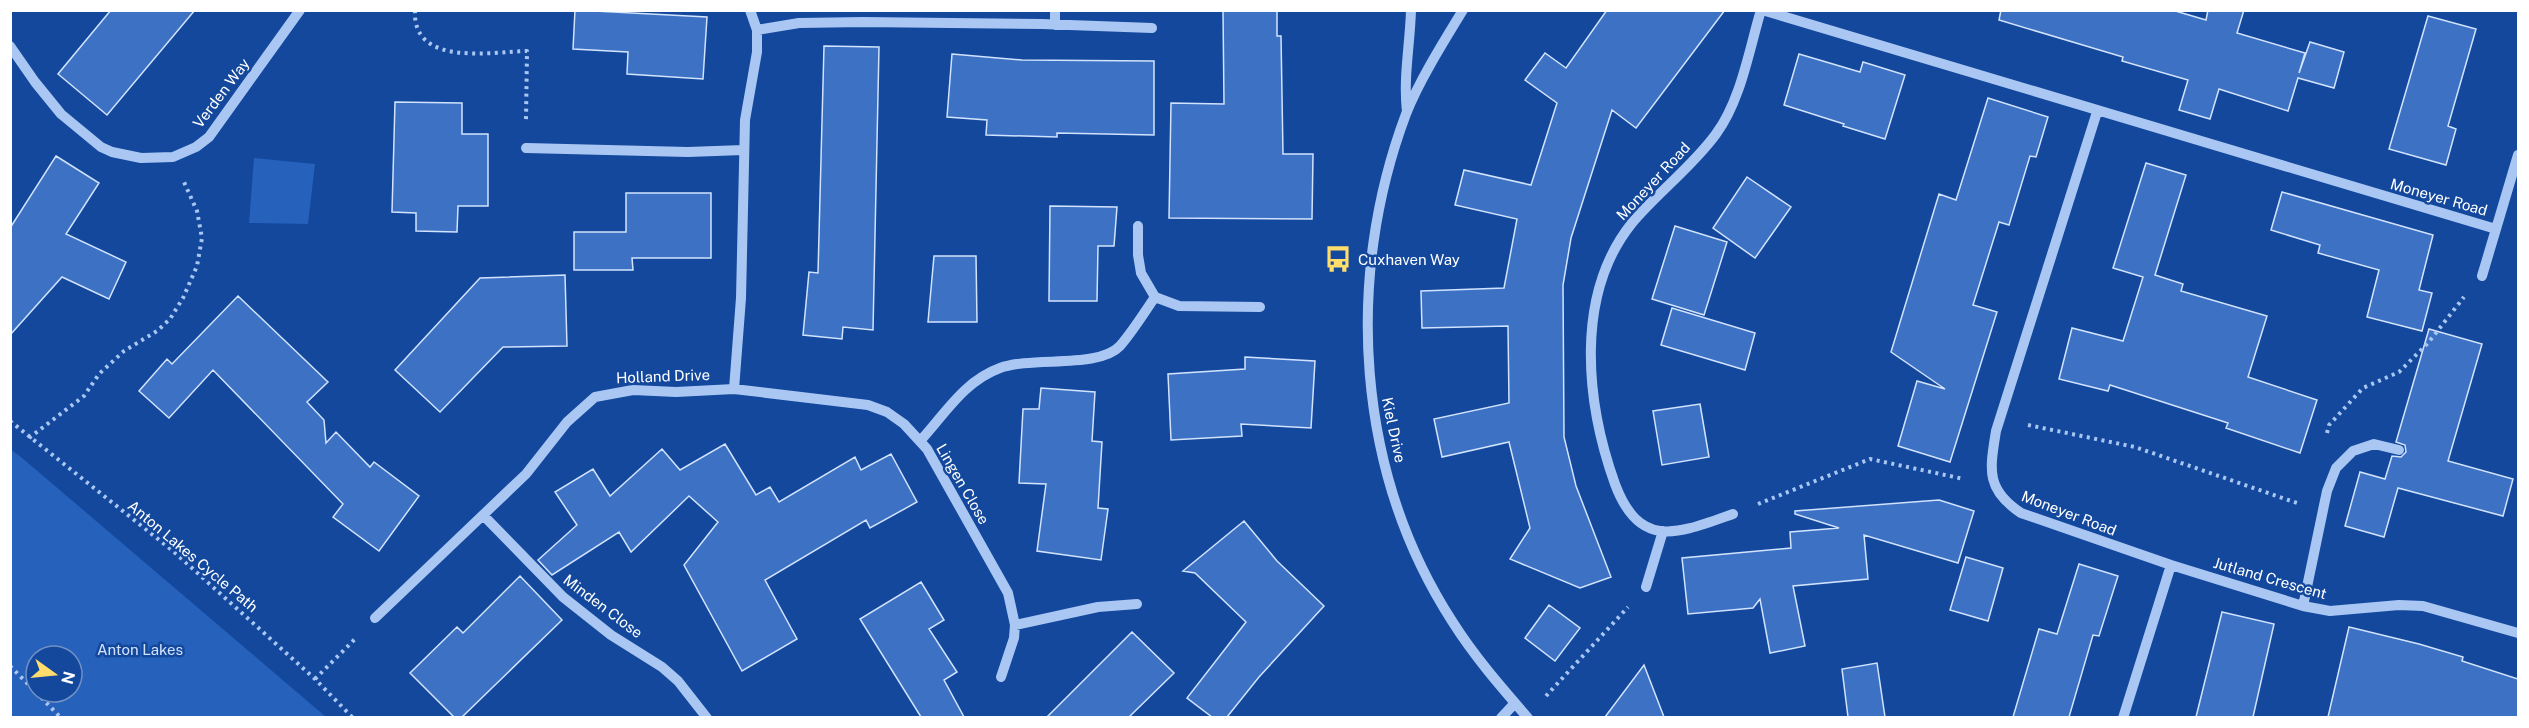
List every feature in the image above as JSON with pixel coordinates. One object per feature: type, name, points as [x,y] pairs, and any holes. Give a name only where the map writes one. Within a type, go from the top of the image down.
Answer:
[{"type":"street","name":"Verden Way","points":[[10,46],[49,101],[101,147],[128,156],[173,157],[196,147],[208,136],[300,10]]},
{"type":"street","points":[[734,388],[741,298],[745,120],[757,52],[757,30],[750,10]]},
{"type":"street","points":[[1055,10],[1055,25]]},
{"type":"street","name":"Kiel Drive","points":[[1407,112],[1404,87],[1410,52],[1411,10]]},
{"type":"street","name":"Kiel Drive","points":[[1463,10],[1407,112],[1384,185],[1373,245],[1367,347],[1371,392],[1378,439],[1404,526],[1426,576],[1451,621],[1475,655],[1528,717]]},
{"type":"street","name":"Moneyer Road","points":[[1733,514],[1691,528],[1663,531],[1642,526],[1630,515],[1608,464],[1593,381],[1591,341],[1594,307],[1603,276],[1617,246],[1632,224],[1676,180],[1717,133],[1738,87],[1762,10],[2097,112],[2496,229]]},
{"type":"street","points":[[757,30],[800,23],[1152,28]]},
{"type":"street","points":[[1994,485],[1991,462],[2000,419],[2097,112]]},
{"type":"street","points":[[526,148],[688,152],[744,150]]},
{"type":"street","name":"Moneyer Road","points":[[2482,276],[2518,155]]},
{"type":"street","points":[[1138,226],[1138,255],[1141,273],[1155,297],[1179,306],[1260,307]]},
{"type":"street","points":[[920,441],[957,396],[978,379],[1001,368],[1026,362],[1086,360],[1107,356],[1120,346],[1155,297]]},
{"type":"street","name":"Lingen Close","points":[[734,388],[868,405],[887,412],[904,424],[920,441],[937,464],[1008,593],[1015,625],[1011,654],[1001,677]]},
{"type":"street","name":"Holland Drive","points":[[375,618],[526,474],[567,422],[595,397],[633,390],[676,392],[734,388]]},
{"type":"street","points":[[2303,606],[2327,491],[2336,468],[2353,451],[2374,444],[2399,450]]},
{"type":"street","name":"Moneyer Road","points":[[1994,485],[2005,502],[2020,513],[2171,566]]},
{"type":"street","name":"Minden Close","points":[[483,515],[563,597],[610,635],[662,667],[678,681],[706,717]]},
{"type":"street","points":[[1646,587],[1663,531]]},
{"type":"street","points":[[2123,717],[2171,566]]},
{"type":"street","name":"Jutland Crescent","points":[[2171,566],[2303,606],[2330,611],[2399,605],[2423,606],[2518,633]]},
{"type":"street","points":[[1015,625],[1098,607],[1137,604]]},
{"type":"street","points":[[1501,717],[1515,703]]},
{"type":"path","points":[[415,10],[418,32],[426,42],[438,50],[452,52],[527,51],[526,148]]},
{"type":"path","points":[[29,438],[84,396],[99,374],[124,351],[156,331],[170,319],[183,298],[197,266],[202,238],[197,211],[173,157]]},
{"type":"path","points":[[2000,419],[2135,447],[2306,507]]},
{"type":"path","name":"Anton Lakes Cycle Path","points":[[10,421],[173,551],[315,679],[353,717]]},
{"type":"path","points":[[1733,514],[1870,459],[1994,485]]},
{"type":"path","points":[[1528,717],[1646,587]]},
{"type":"path","points":[[315,679],[375,618]]},
{"type":"path","points":[[10,666],[24,680]]},
{"type":"path","points":[[48,704],[61,717]]},
{"type":"green space","points":[[254,158],[315,164],[308,224],[249,223]]},
{"type":"green space","name":"Anton Lakes","points":[[10,449],[21,457],[326,717],[11,717]]},
{"type":"building","points":[[111,10],[195,10],[107,115],[58,74]]},
{"type":"building","points":[[575,10],[707,17],[703,79],[627,74],[628,52],[573,49]]},
{"type":"building","points":[[1223,10],[1277,10],[1277,36],[1281,36],[1283,154],[1313,154],[1312,219],[1169,218],[1171,103],[1224,104]]},
{"type":"building","points":[[1607,10],[1725,10],[1636,128],[1612,110],[1571,238],[1563,285],[1564,437],[1576,486],[1611,577],[1580,588],[1510,559],[1530,528],[1509,442],[1442,457],[1434,419],[1509,403],[1508,326],[1422,328],[1421,291],[1504,288],[1517,219],[1455,205],[1464,170],[1531,185],[1557,103],[1525,80],[1545,53],[1566,68]]},
{"type":"building","points":[[2001,10],[2172,10],[2206,20],[2208,10],[2244,10],[2237,33],[2305,53],[2299,73],[2310,42],[2344,52],[2334,88],[2298,78],[2288,111],[2219,89],[2210,119],[2179,110],[2188,80],[2122,61],[2123,57],[1999,20]]},
{"type":"building","points":[[2428,16],[2476,29],[2448,126],[2456,129],[2446,165],[2389,149]]},
{"type":"building","points":[[824,46],[879,47],[873,330],[843,327],[842,339],[803,335],[809,272],[818,273]]},
{"type":"building","points":[[952,54],[1022,60],[1154,61],[1154,135],[1057,133],[1057,137],[986,135],[987,120],[947,117]]},
{"type":"building","points":[[1799,54],[1860,72],[1863,62],[1905,75],[1885,139],[1784,105]]},
{"type":"building","points":[[1988,98],[2048,117],[2036,157],[2030,156],[2009,225],[1999,222],[1973,305],[1997,312],[1950,462],[1898,446],[1917,381],[1945,389],[1891,352],[1939,194],[1956,200]]},
{"type":"building","points":[[395,102],[462,103],[462,134],[488,134],[488,206],[458,206],[457,232],[416,231],[416,213],[392,212]]},
{"type":"building","points":[[56,156],[99,183],[66,234],[126,262],[109,299],[62,277],[10,335],[10,228]]},
{"type":"building","points":[[2146,163],[2186,175],[2155,275],[2183,284],[2181,291],[2267,316],[2248,377],[2317,400],[2300,453],[2226,428],[2228,423],[2110,385],[2108,391],[2059,379],[2072,328],[2123,341],[2143,277],[2113,268]]},
{"type":"building","points":[[1747,177],[1791,207],[1755,258],[1713,228]]},
{"type":"building","points":[[2282,192],[2433,235],[2419,290],[2432,293],[2422,331],[2367,317],[2379,270],[2318,253],[2320,245],[2271,230]]},
{"type":"building","points":[[626,193],[711,193],[711,258],[632,258],[633,270],[574,270],[574,232],[626,232]]},
{"type":"building","points":[[1050,206],[1117,207],[1114,246],[1098,246],[1097,301],[1049,301]]},
{"type":"building","points":[[1675,226],[1727,242],[1704,315],[1652,299]]},
{"type":"building","points":[[934,256],[976,256],[977,322],[928,322]]},
{"type":"building","points":[[565,275],[567,346],[503,347],[440,412],[395,370],[480,278]]},
{"type":"building","points":[[238,296],[328,382],[307,402],[324,420],[326,443],[336,432],[370,467],[374,462],[419,496],[379,551],[333,517],[343,504],[213,370],[169,418],[139,391],[167,359],[172,364]]},
{"type":"building","points":[[1672,308],[1755,333],[1745,370],[1661,345]]},
{"type":"building","points":[[2429,329],[2482,344],[2448,461],[2513,479],[2503,516],[2398,488],[2384,537],[2345,526],[2360,472],[2385,479],[2392,456],[2401,457],[2406,452],[2405,445],[2396,442]]},
{"type":"building","points":[[1245,357],[1315,361],[1311,428],[1241,424],[1242,436],[1171,440],[1168,374],[1245,369]]},
{"type":"building","points":[[1041,388],[1095,392],[1092,441],[1102,442],[1098,508],[1108,509],[1101,560],[1037,551],[1046,484],[1019,483],[1023,409],[1039,409]]},
{"type":"building","points":[[1700,404],[1709,457],[1662,465],[1653,411]]},
{"type":"building","points":[[725,444],[756,495],[770,487],[779,502],[855,457],[861,470],[891,454],[917,502],[870,528],[866,520],[765,580],[797,639],[742,671],[684,565],[718,522],[689,496],[631,552],[619,532],[552,575],[538,560],[577,525],[555,492],[593,469],[610,496],[662,449],[680,470]]},
{"type":"building","points":[[1939,500],[1974,511],[1958,563],[1864,535],[1868,579],[1793,586],[1805,646],[1770,653],[1760,599],[1753,608],[1688,614],[1682,558],[1791,548],[1790,532],[1839,528],[1795,514],[1795,511]]},
{"type":"building","points":[[1244,521],[1277,561],[1324,606],[1259,677],[1227,717],[1212,717],[1187,698],[1246,622],[1195,573],[1183,571]]},
{"type":"building","points":[[1966,557],[2003,568],[1988,621],[1950,610]]},
{"type":"building","points":[[2079,564],[2118,576],[2099,636],[2093,635],[2069,717],[2013,717],[2039,629],[2057,634]]},
{"type":"building","points":[[520,576],[562,620],[462,717],[454,717],[410,673],[457,627],[463,633]]},
{"type":"building","points":[[921,582],[944,620],[929,629],[957,672],[944,680],[964,717],[921,717],[860,619]]},
{"type":"building","points":[[1549,605],[1580,628],[1555,661],[1525,638]]},
{"type":"building","points":[[2222,612],[2274,624],[2253,717],[2196,717]]},
{"type":"building","points":[[2349,627],[2463,657],[2462,661],[2518,679],[2518,717],[2328,717]]},
{"type":"building","points":[[1132,632],[1174,673],[1129,717],[1047,717]]},
{"type":"building","points":[[1877,663],[1885,717],[1848,717],[1842,669]]},
{"type":"building","points":[[1644,665],[1664,717],[1605,717]]},
{"type":"place","name":"Cuxhaven Way","points":[[1338,259]]}]
